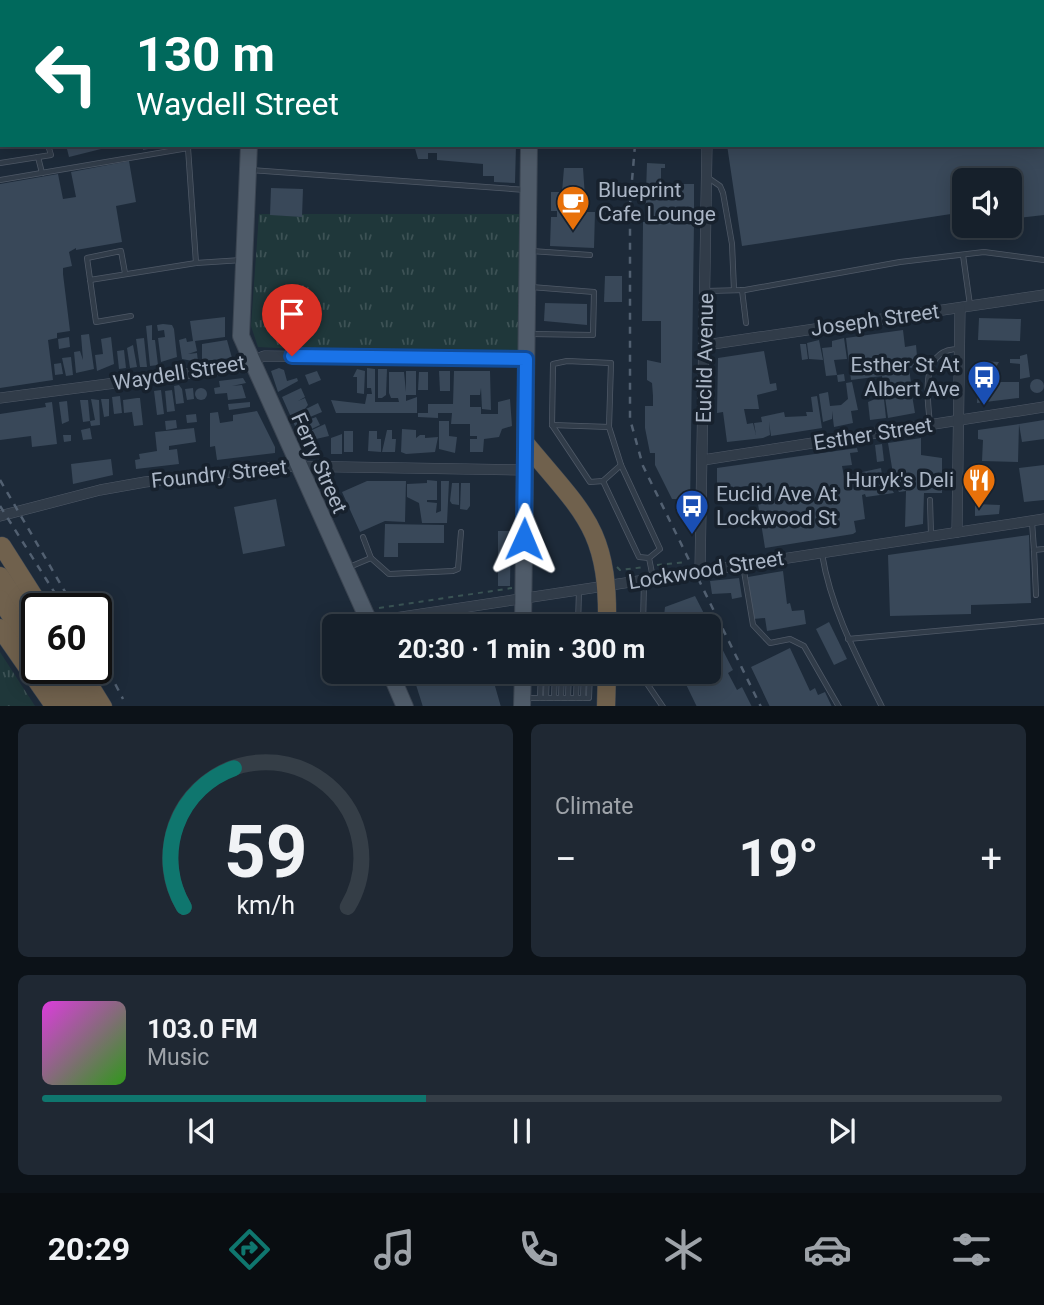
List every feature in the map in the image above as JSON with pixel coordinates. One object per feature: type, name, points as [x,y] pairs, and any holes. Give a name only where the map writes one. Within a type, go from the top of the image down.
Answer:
[{"type":"highway","points":[[526,444],[575,500],[589,523],[600,548],[608,585],[607,614]]},
{"type":"highway","points":[[1,550],[31,593]]},
{"type":"highway","points":[[1,550],[26,593]]},
{"type":"highway","points":[[0,576],[21,609]]},
{"type":"highway","points":[[0,599],[21,631]]},
{"type":"highway","points":[[0,630],[46,706]]},
{"type":"highway","points":[[0,630],[55,706]]},
{"type":"highway","points":[[55,684],[69,706]]},
{"type":"highway","points":[[70,684],[84,706]]},
{"type":"highway","points":[[81,684],[94,706]]},
{"type":"highway","points":[[89,684],[103,706]]},
{"type":"highway","points":[[606,706],[607,684]]},
{"type":"main road","name":"Ferry Street","points":[[249,147],[239,325],[251,362],[365,614]]},
{"type":"main road","points":[[523,614],[528,147]]},
{"type":"main road","points":[[395,684],[405,706]]},
{"type":"main road","points":[[522,702],[523,684]]},
{"type":"street","name":"Euclid Avenue","points":[[700,571],[706,345],[707,147]]},
{"type":"street","name":"Joseph Street","points":[[706,345],[1044,295]]},
{"type":"street","points":[[957,532],[961,421],[960,349],[965,307]]},
{"type":"street","name":"Waydell Street","points":[[0,398],[238,367],[264,356],[526,359]]},
{"type":"street","name":"Esther Street","points":[[703,460],[1044,407]]},
{"type":"street","name":"Foundry Street","points":[[0,516],[90,492],[145,482],[298,466],[525,470]]},
{"type":"street","name":"Lockwood Street","points":[[429,614],[1044,519]]},
{"type":"lane","points":[[0,163],[51,155],[49,147]]},
{"type":"lane","points":[[0,180],[188,148],[196,263]]},
{"type":"lane","points":[[38,157],[42,173]]},
{"type":"lane","points":[[247,170],[528,190]]},
{"type":"lane","points":[[707,177],[723,193],[732,244],[734,290]]},
{"type":"lane","points":[[125,274],[121,251],[87,258],[96,322],[131,316]]},
{"type":"lane","points":[[527,251],[590,255]]},
{"type":"lane","points":[[706,291],[742,290],[900,262],[985,252],[1044,260]]},
{"type":"lane","points":[[963,255],[965,307]]},
{"type":"lane","points":[[90,280],[196,263],[243,261]]},
{"type":"lane","points":[[526,287],[594,292],[593,335],[526,334]]},
{"type":"lane","points":[[742,290],[746,323]]},
{"type":"lane","points":[[930,425],[931,363],[936,354],[946,348],[960,349]]},
{"type":"lane","points":[[603,481],[639,557],[649,558],[660,549],[621,465],[609,427],[611,363],[567,361],[553,364],[552,425],[590,482],[603,481],[621,465]]},
{"type":"lane","points":[[552,425],[609,427]]},
{"type":"lane","points":[[930,500],[931,536]]},
{"type":"lane","points":[[1032,521],[1036,595]]},
{"type":"lane","points":[[363,537],[371,558],[389,574],[453,571],[458,569],[461,561],[461,532]]},
{"type":"lane","points":[[1034,550],[1044,549]]},
{"type":"lane","points":[[822,553],[832,598],[848,639],[882,706]]},
{"type":"lane","points":[[344,570],[371,558]]},
{"type":"lane","points":[[645,614],[649,558]]},
{"type":"lane","points":[[743,565],[753,625],[770,643],[790,639],[804,646],[839,706]]},
{"type":"lane","points":[[578,614],[579,589]]},
{"type":"lane","points":[[848,639],[1044,621]]},
{"type":"lane","points":[[542,684],[543,698]]},
{"type":"lane","points":[[543,698],[545,684]]},
{"type":"lane","points":[[556,684],[558,698]]},
{"type":"lane","points":[[558,698],[560,684]]},
{"type":"lane","points":[[568,698],[569,684]]},
{"type":"lane","points":[[576,698],[577,684]]},
{"type":"lane","points":[[583,698],[584,684]]},
{"type":"lane","points":[[522,702],[543,698],[589,698],[590,684]]},
{"type":"lane","points":[[648,684],[663,706]]},
{"type":"green space","points":[[259,214],[528,214],[524,360],[258,347],[251,326]]},
{"type":"green space","points":[[0,652],[35,706],[0,706]]},
{"type":"building","points":[[66,147],[109,147],[69,157]]},
{"type":"building","points":[[415,147],[516,147],[515,183],[494,182],[494,176],[483,176],[483,164],[437,160],[437,153],[428,153],[428,159],[418,159]]},
{"type":"building","points":[[727,147],[1044,147],[1044,215],[1022,218],[1022,168],[952,168],[952,214],[742,246]]},
{"type":"building","points":[[129,161],[136,202],[116,206],[122,242],[76,248],[69,252],[72,266],[63,268],[70,331],[57,333],[57,338],[48,340],[53,380],[0,388],[0,184],[58,174],[63,199],[76,197],[71,172]]},
{"type":"building","points":[[647,163],[665,164],[665,168],[661,168],[661,184],[694,184],[694,221],[645,221]]},
{"type":"building","points":[[564,168],[583,168],[586,212],[595,212],[594,248],[550,246],[551,217],[557,217],[557,211],[551,211],[551,192],[562,192]]},
{"type":"building","points":[[271,188],[303,189],[302,217],[270,215]]},
{"type":"building","points":[[643,222],[694,222],[690,510],[685,510],[683,499],[672,499],[655,465],[655,453],[650,453],[645,428],[645,406],[653,406],[652,383],[647,380],[647,360],[661,363],[661,321],[642,321]]},
{"type":"building","points":[[605,276],[622,276],[622,302],[604,302]]},
{"type":"building","points":[[545,303],[587,304],[587,325],[544,321]]},
{"type":"building","points":[[225,317],[225,337],[195,341],[197,351],[188,354],[197,353],[198,362],[182,359],[179,340],[186,338],[187,342],[193,341],[190,321]]},
{"type":"building","points":[[979,318],[1021,319],[1020,341],[978,340]]},
{"type":"building","points":[[152,325],[152,340],[155,340],[158,365],[150,366],[146,326]]},
{"type":"building","points":[[157,325],[172,325],[174,329],[177,357],[161,362],[158,338],[165,337],[164,330],[158,331]]},
{"type":"building","points":[[903,330],[905,347],[916,345],[918,367],[909,368],[911,383],[915,381],[916,387],[911,389],[915,413],[888,418],[882,376],[851,380],[846,338]]},
{"type":"building","points":[[89,334],[94,369],[76,373],[74,352],[80,351],[83,360],[81,335]]},
{"type":"building","points":[[69,337],[70,347],[59,349],[58,339]]},
{"type":"building","points":[[111,337],[114,364],[97,371],[95,355],[103,354],[101,339]]},
{"type":"building","points":[[144,338],[147,367],[140,367],[136,339]]},
{"type":"building","points":[[844,338],[847,359],[834,360],[837,375],[826,376],[822,348],[832,347],[832,341]]},
{"type":"building","points":[[227,340],[232,358],[202,361],[202,344]]},
{"type":"building","points":[[819,340],[823,360],[809,359],[807,343]]},
{"type":"building","points":[[800,344],[806,344],[808,359],[802,360]]},
{"type":"building","points":[[133,345],[137,367],[130,368],[127,348]]},
{"type":"building","points":[[124,350],[126,368],[119,369],[117,351]]},
{"type":"building","points":[[764,351],[770,384],[776,383],[777,390],[757,395],[759,409],[744,409],[747,424],[753,423],[756,435],[754,423],[762,422],[761,417],[784,412],[785,417],[807,416],[806,412],[813,412],[811,397],[817,396],[822,428],[771,436],[769,422],[770,435],[727,442],[723,412],[717,413],[718,358]]},
{"type":"building","points":[[1027,354],[1030,377],[1020,379],[1020,364],[1010,363],[1010,359],[1020,359],[1020,356]]},
{"type":"building","points":[[71,357],[73,375],[66,376],[62,358]]},
{"type":"building","points":[[980,361],[999,362],[996,367],[998,382],[1019,382],[1019,398],[977,403]]},
{"type":"building","points":[[61,363],[63,374],[55,375],[54,364]]},
{"type":"building","points":[[279,368],[284,370],[287,381],[297,378],[298,381],[278,392],[271,371]]},
{"type":"building","points":[[367,368],[375,369],[375,402],[399,402],[398,398],[391,398],[389,393],[389,372],[404,372],[406,392],[406,371],[416,371],[416,395],[406,395],[406,401],[417,397],[417,413],[336,413],[331,400],[365,404],[367,394],[372,394],[371,388],[367,388]]},
{"type":"building","points":[[357,369],[365,371],[364,394],[357,393],[357,377],[353,377]]},
{"type":"building","points":[[378,369],[387,369],[386,395],[382,398],[378,398]]},
{"type":"building","points":[[317,371],[321,380],[309,385],[305,375]]},
{"type":"building","points":[[439,371],[450,371],[450,391],[440,391]]},
{"type":"building","points":[[454,371],[490,371],[491,410],[482,409],[481,388],[480,395],[470,395],[470,407],[481,407],[481,414],[498,414],[498,402],[510,399],[512,426],[502,429],[499,437],[484,439],[483,452],[470,452],[470,439],[477,439],[477,436],[470,436],[470,424],[451,424],[452,413],[438,413],[438,418],[418,417],[418,413],[428,413],[428,404],[453,404]]},
{"type":"building","points":[[419,372],[428,372],[428,390],[418,390]]},
{"type":"building","points":[[844,374],[845,381],[838,382],[837,375]]},
{"type":"building","points":[[243,378],[246,383],[232,386],[242,385],[246,398],[228,400],[227,393],[215,394],[214,388],[220,387],[219,381]]},
{"type":"building","points":[[1037,379],[1042,381],[1042,391],[1037,393],[1032,391],[1030,386],[1032,381]]},
{"type":"building","points":[[852,382],[858,410],[851,411],[853,423],[834,427],[832,411],[832,419],[823,422],[819,394],[828,392],[830,406],[841,405],[848,399],[846,383]]},
{"type":"building","points":[[179,385],[184,403],[176,404],[174,386]]},
{"type":"building","points":[[193,388],[194,399],[187,400],[185,389]]},
{"type":"building","points":[[201,388],[207,394],[201,400],[195,394]]},
{"type":"building","points":[[301,388],[305,397],[298,401],[305,398],[308,405],[304,410],[308,420],[316,417],[320,425],[299,435],[282,397]]},
{"type":"building","points":[[161,390],[164,414],[157,415],[154,391]]},
{"type":"building","points":[[172,390],[175,411],[167,412],[165,391]]},
{"type":"building","points":[[120,396],[122,413],[114,414],[112,397]]},
{"type":"building","points":[[880,397],[884,399],[886,418],[870,420],[868,402]]},
{"type":"building","points":[[140,398],[143,425],[134,426],[132,412],[124,413],[123,400]]},
{"type":"building","points":[[91,399],[99,400],[100,425],[91,426],[90,421],[95,420]]},
{"type":"building","points":[[101,399],[109,399],[109,416],[104,417]]},
{"type":"building","points":[[80,400],[88,400],[90,421],[83,422]]},
{"type":"building","points":[[67,401],[69,421],[62,424],[59,402]]},
{"type":"building","points":[[52,402],[57,444],[32,447],[31,436],[0,440],[0,414],[46,407],[45,403]]},
{"type":"building","points":[[250,402],[250,407],[229,410],[228,404]]},
{"type":"building","points":[[318,403],[322,412],[310,417],[306,409]]},
{"type":"building","points":[[257,411],[275,447],[275,453],[217,460],[215,446],[210,447],[210,413],[218,412],[220,423],[233,421],[233,415]]},
{"type":"building","points":[[196,414],[197,422],[187,423],[186,415]]},
{"type":"building","points":[[176,420],[177,428],[166,430],[165,421]]},
{"type":"building","points":[[1044,420],[1044,439],[1022,442],[1019,424]]},
{"type":"building","points":[[439,421],[449,421],[449,436],[457,437],[455,453],[439,449]]},
{"type":"building","points":[[325,424],[329,436],[303,442],[299,436]]},
{"type":"building","points":[[1019,424],[1018,462],[982,461],[983,440],[978,439],[978,430]]},
{"type":"building","points":[[90,428],[92,439],[83,440],[81,430]]},
{"type":"building","points":[[194,428],[196,442],[169,446],[169,450],[177,449],[179,464],[136,469],[135,460],[140,459],[139,454],[157,451],[155,432]]},
{"type":"building","points":[[402,429],[416,430],[416,438],[420,435],[425,435],[425,438],[438,437],[435,452],[401,452]]},
{"type":"building","points":[[387,430],[392,430],[392,439],[396,439],[395,452],[382,452]]},
{"type":"building","points":[[344,431],[353,431],[353,452],[344,452]]},
{"type":"building","points":[[369,431],[377,431],[377,439],[381,439],[381,452],[368,451]]},
{"type":"building","points":[[342,434],[342,454],[331,454],[331,438]]},
{"type":"building","points":[[63,435],[71,435],[71,441],[64,442]]},
{"type":"building","points":[[921,438],[921,455],[942,458],[942,493],[924,493],[923,524],[905,527],[906,491],[899,492],[895,485],[890,486],[894,493],[866,497],[865,494],[862,495],[865,519],[854,521],[856,532],[853,534],[765,548],[755,485],[717,490],[717,468],[857,448],[858,452],[850,453],[852,465],[842,466],[844,476],[881,468],[883,482],[894,480],[888,443]]},
{"type":"building","points":[[882,444],[884,461],[877,462],[875,445]]},
{"type":"building","points":[[111,459],[113,475],[73,484],[71,464]]},
{"type":"building","points":[[1044,465],[1044,500],[1024,502],[1019,468]]},
{"type":"building","points":[[427,480],[437,481],[437,500],[427,500],[437,503],[436,513],[441,511],[441,481],[449,481],[447,523],[422,523],[419,503],[407,497],[407,484],[427,483]]},
{"type":"building","points":[[367,481],[406,481],[405,522],[385,521],[360,532],[342,492]]},
{"type":"building","points":[[452,483],[459,483],[459,505],[450,501]]},
{"type":"building","points":[[461,483],[470,483],[470,506],[467,510],[460,509]]},
{"type":"building","points":[[276,499],[285,546],[243,554],[234,507]]},
{"type":"building","points":[[975,504],[1000,505],[999,514],[975,516]]},
{"type":"building","points":[[385,524],[444,525],[444,543],[398,543],[398,557],[384,557]]},
{"type":"building","points":[[498,531],[511,531],[510,586],[498,586]]},
{"type":"building","points":[[1029,535],[1031,603],[971,605],[971,614],[890,616],[888,555]]},
{"type":"building","points":[[783,571],[787,604],[790,603],[792,611],[804,610],[806,624],[767,631],[765,618],[753,619],[748,577]]},
{"type":"building","points":[[739,578],[742,597],[732,599],[731,593],[712,594],[710,581]]},
{"type":"building","points":[[695,596],[704,614],[664,614],[665,607]]},
{"type":"building","points":[[829,622],[847,659],[834,665],[816,629]]},
{"type":"building","points":[[721,647],[733,670],[728,673],[737,690],[742,687],[752,706],[697,706],[686,684],[721,684]]},
{"type":"building","points":[[790,648],[810,691],[815,688],[818,695],[825,692],[832,706],[770,706],[751,667]]},
{"type":"building","points":[[416,684],[494,684],[501,706],[423,706]]},
{"type":"railway","points":[[635,147],[630,204],[630,419],[643,466],[761,706]]},
{"type":"railway","points":[[0,480],[66,593]]},
{"type":"railway","points":[[0,506],[55,593]]},
{"type":"railway","points":[[112,678],[123,699]]},
{"type":"place","name":"Blueprint Cafe Lounge","points":[[573,232]]},
{"type":"place","name":"Esther St At Albert Ave","points":[[984,407]]},
{"type":"place","name":"Huryk's Deli","points":[[979,510]]},
{"type":"place","name":"Euclid Ave At Lockwood St","points":[[692,536]]},
{"type":"route","points":[[292,356],[526,359],[524,539]]}]
